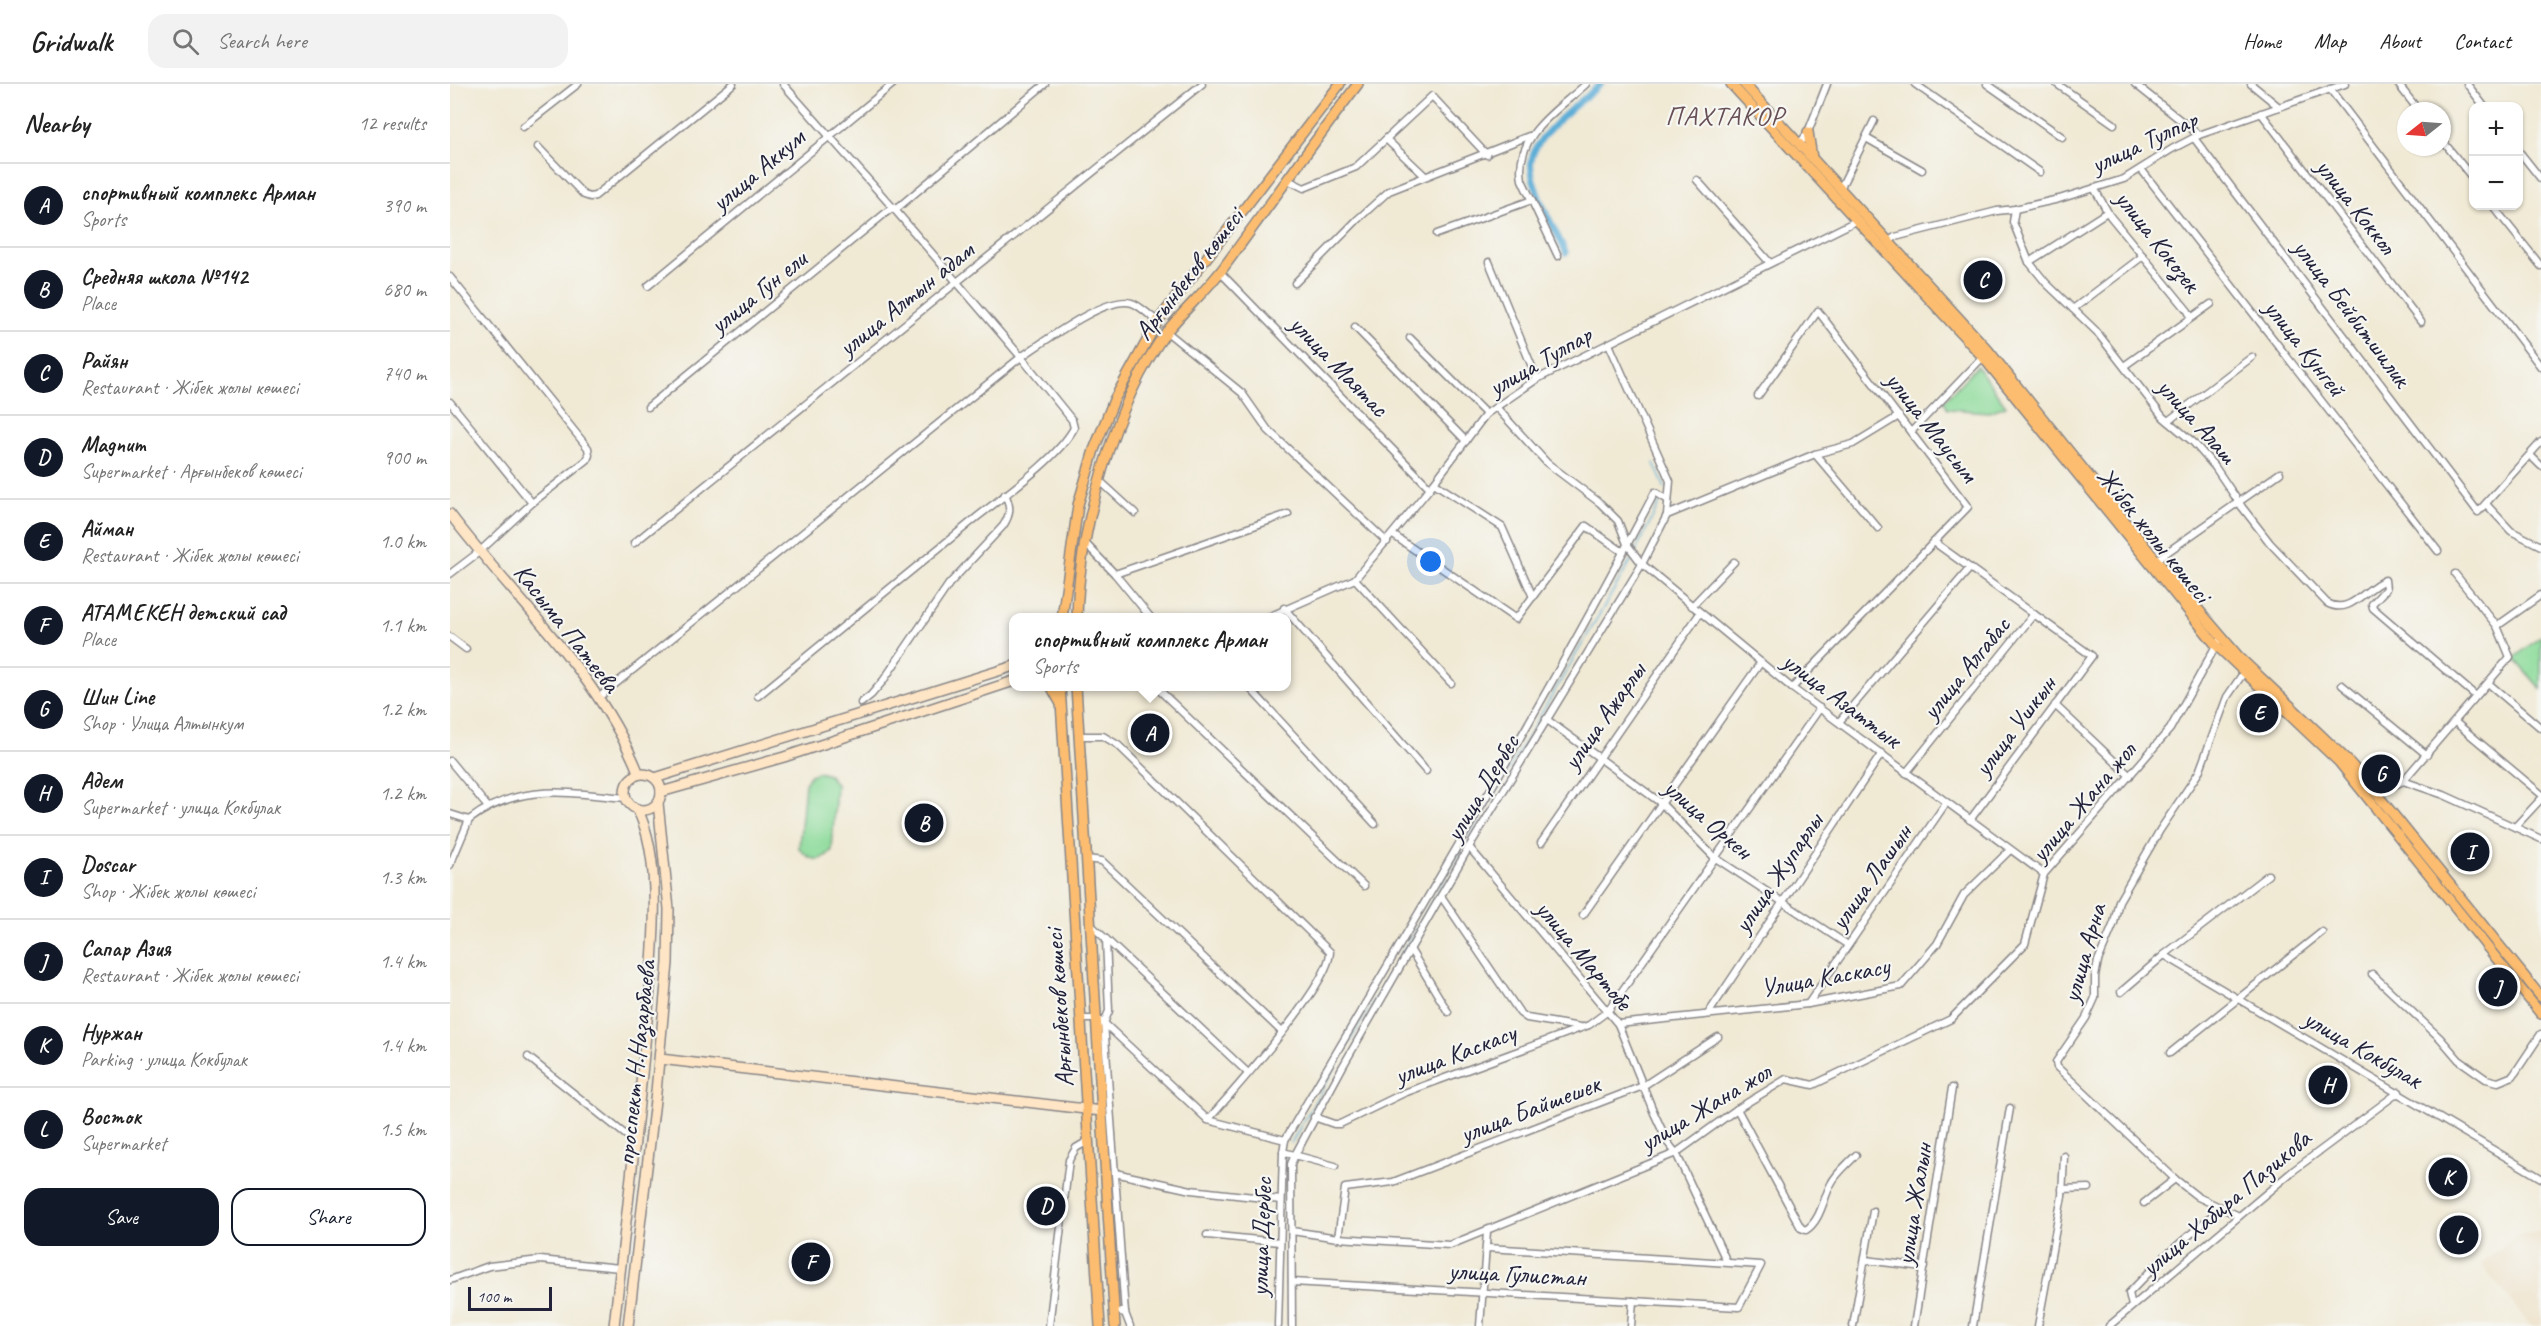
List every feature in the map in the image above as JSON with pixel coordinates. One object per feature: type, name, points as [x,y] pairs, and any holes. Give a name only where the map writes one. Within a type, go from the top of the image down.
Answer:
[{"type":"main road","name":"Арғынбеков көшесі","points":[[1078,613],[1085,543],[1099,480],[1111,441],[1148,363],[1167,332],[1220,272],[1358,84]]},
{"type":"main road","name":"Жібек жолы көшесі","points":[[1731,84],[1840,189],[1988,351],[2219,641],[2238,656],[2347,760],[2541,997]]},
{"type":"main road","name":"Жібек жолы көшесі","points":[[1744,84],[1856,221],[1983,357],[2244,672],[2339,762],[2541,1014]]},
{"type":"main road","name":"Арғынбеков көшесі","points":[[1063,613],[1078,505],[1094,450],[1114,400],[1158,321],[1337,87]]},
{"type":"main road","points":[[1337,87],[1347,99]]},
{"type":"main road","points":[[1808,132],[1812,160]]},
{"type":"main road","name":"Касыма Патеева","points":[[450,514],[478,552],[549,632],[598,698],[632,756],[639,774]]},
{"type":"main road","points":[[655,778],[1009,668]]},
{"type":"main road","points":[[661,792],[783,757],[1009,683]]},
{"type":"main road","points":[[1053,691],[1061,704]]},
{"type":"main road","name":"Арғынбеков көшесі","points":[[1060,691],[1100,1326]]},
{"type":"main road","name":"Арғынбеков көшесі","points":[[1076,691],[1091,925],[1100,1021],[1102,1111],[1115,1326]]},
{"type":"main road","points":[[639,774],[647,774],[655,778],[660,784],[661,792],[657,803],[648,809],[637,808],[626,798],[626,788],[630,779],[639,774]]},
{"type":"main road","name":"проспект Н.Назарбаева","points":[[628,1326],[667,982],[669,909],[657,803]]},
{"type":"main road","name":"проспект Н.Назарбаева","points":[[614,1326],[636,1144],[651,973],[653,922],[651,851],[643,820],[637,808]]},
{"type":"main road","points":[[660,1059],[1102,1111]]},
{"type":"street","points":[[523,127],[578,84]]},
{"type":"street","points":[[538,147],[584,195],[596,196],[733,84]]},
{"type":"street","points":[[758,696],[1005,494],[1052,454],[1070,436],[1074,428],[1072,420],[1021,357],[783,84]]},
{"type":"street","name":"улица Аккум","points":[[648,286],[893,84]]},
{"type":"street","name":"улица Гун ели","points":[[648,407],[1045,84]]},
{"type":"street","name":"улица Алтын адам","points":[[634,543],[1202,84]]},
{"type":"street","points":[[1295,283],[1389,191],[1487,155],[1529,136],[1586,84]]},
{"type":"street","points":[[1797,150],[1808,132],[1827,84]]},
{"type":"street","points":[[1916,84],[2040,172]]},
{"type":"street","points":[[1987,84],[2062,137]]},
{"type":"street","points":[[2057,84],[2114,124]]},
{"type":"street","name":"улица Бейбитшилик","points":[[2135,84],[2197,137],[2478,512],[2486,504]]},
{"type":"street","points":[[2251,84],[2279,107]]},
{"type":"street","name":"улица Тулпар","points":[[1888,242],[1895,237],[1997,211],[2015,209],[2124,179],[2172,149],[2197,137],[2345,84]]},
{"type":"street","points":[[2398,84],[2412,102]]},
{"type":"street","points":[[2467,84],[2481,102]]},
{"type":"street","points":[[2330,89],[2541,366]]},
{"type":"street","points":[[1288,180],[1304,188],[1356,167],[1432,96],[1487,155]]},
{"type":"street","name":"улица Коккол","points":[[2261,113],[2421,322]]},
{"type":"street","points":[[1840,189],[1874,121]]},
{"type":"street","points":[[1529,136],[1520,168],[1522,180],[1558,256]]},
{"type":"street","points":[[1866,138],[1922,170]]},
{"type":"street","points":[[1386,139],[1425,176]]},
{"type":"street","points":[[2451,151],[2469,174]]},
{"type":"street","points":[[2523,156],[2541,179]]},
{"type":"street","name":"улица Кунгей","points":[[2142,169],[2438,551]]},
{"type":"street","points":[[1697,180],[1770,263]]},
{"type":"street","name":"улица Кокозек","points":[[2094,188],[2107,212],[2191,317]]},
{"type":"street","points":[[1437,234],[1532,200]]},
{"type":"street","name":"улица Алаш","points":[[2015,209],[2013,222],[2029,262],[2096,331],[2150,402],[2216,467],[2270,543],[2327,603],[2334,607],[2345,608],[2385,580],[2386,588],[2372,604],[2373,608],[2476,696]]},
{"type":"street","points":[[2496,210],[2541,266]]},
{"type":"street","points":[[2029,262],[2107,212]]},
{"type":"street","name":"улица Тулпар","points":[[1275,613],[1355,579],[1393,535],[1486,414],[1537,379],[1856,221]]},
{"type":"street","points":[[2073,309],[2143,256]]},
{"type":"street","points":[[1489,262],[1537,379]]},
{"type":"street","name":"улица Маятас","points":[[1220,272],[1432,485],[1502,527],[1533,597]]},
{"type":"street","points":[[450,277],[588,448],[587,460],[532,503],[450,574]]},
{"type":"street","points":[[598,698],[1021,357],[1083,316],[1121,301],[1134,303],[1158,321]]},
{"type":"street","points":[[2124,366],[2211,304]]},
{"type":"street","name":"улица Маусым","points":[[1758,396],[1818,311],[1968,507],[1792,688]]},
{"type":"street","points":[[1355,327],[1466,441]]},
{"type":"street","points":[[1167,332],[1242,393],[1268,430],[1387,542]]},
{"type":"street","points":[[1410,338],[1486,414]]},
{"type":"street","points":[[1609,344],[1670,481],[1667,515],[1815,454],[1853,444],[1899,416]]},
{"type":"street","points":[[1911,432],[1983,357]]},
{"type":"street","points":[[2168,421],[2252,357]]},
{"type":"street","points":[[450,402],[532,503]]},
{"type":"street","name":"улица Азаттык","points":[[1496,407],[1547,463],[1600,503],[1618,521],[1628,544],[1642,564],[1792,688],[2044,874]]},
{"type":"street","points":[[2541,442],[2486,504],[2511,531],[2541,546]]},
{"type":"street","points":[[1815,454],[1878,528]]},
{"type":"street","points":[[2530,455],[2541,466]]},
{"type":"street","points":[[2156,560],[2280,473]]},
{"type":"street","points":[[1099,480],[1135,513]]},
{"type":"street","name":"улица Дербес","points":[[1278,1326],[1282,1152],[1285,1140],[1478,810],[1615,570],[1655,492],[1668,500]]},
{"type":"street","points":[[861,703],[883,681],[950,584],[1010,516],[1010,506],[1005,494]]},
{"type":"street","points":[[1115,574],[1288,514]]},
{"type":"street","name":"улица Дербес","points":[[1292,1326],[1292,1164],[1295,1155],[1314,1117],[1469,847],[1642,564],[1667,515]]},
{"type":"street","points":[[1393,535],[1516,619],[1586,526],[1623,552]]},
{"type":"street","points":[[1934,542],[2034,614]]},
{"type":"street","points":[[1085,543],[1115,574],[1147,613]]},
{"type":"street","points":[[1692,606],[1734,562]]},
{"type":"street","points":[[1839,722],[1970,568]]},
{"type":"street","points":[[2377,794],[2403,781],[2510,657],[2497,626],[2455,574]]},
{"type":"street","points":[[1355,579],[1451,683]]},
{"type":"street","points":[[2497,626],[2541,595]]},
{"type":"street","points":[[1284,608],[1288,613]]},
{"type":"street","name":"улица Ажарлы","points":[[1541,843],[1700,613]]},
{"type":"street","name":"улица Ушкын","points":[[1970,820],[2092,656],[2034,614]]},
{"type":"street","name":"улица Алгабас","points":[[1906,773],[2034,614]]},
{"type":"street","points":[[1291,616],[1426,771]]},
{"type":"street","points":[[450,637],[466,650]]},
{"type":"street","name":"улица Жана жол","points":[[1292,1231],[1338,1238],[1450,1245],[1676,1153],[1737,1109],[1786,1079],[1813,1085],[1951,1019],[2025,944],[2044,874],[2170,729],[2219,641]]},
{"type":"street","points":[[1583,915],[1761,662]]},
{"type":"street","name":"улица Арна","points":[[2239,1216],[2198,1197],[2175,1179],[2057,1067],[2056,1062],[2086,1018],[2095,998],[2098,961],[2114,923],[2119,901],[2199,772],[2227,698],[2244,672]]},
{"type":"street","points":[[2488,683],[2541,728]]},
{"type":"street","points":[[2342,685],[2427,755]]},
{"type":"street","points":[[1159,691],[1364,886]]},
{"type":"street","points":[[1252,691],[1375,824]]},
{"type":"street","points":[[2055,705],[2130,776]]},
{"type":"street","points":[[1608,1011],[1820,708]]},
{"type":"street","name":"улица Оркен","points":[[1546,719],[1600,756],[1661,803],[1714,857],[1848,945]]},
{"type":"street","points":[[2455,722],[2541,794]]},
{"type":"street","points":[[1078,736],[1103,736],[1118,745],[1330,952],[1330,960],[1321,979],[1282,1032],[1208,1120]]},
{"type":"street","name":"улица Жупарлы","points":[[1708,1014],[1882,753]]},
{"type":"street","points":[[450,761],[487,806]]},
{"type":"street","points":[[2403,781],[2444,795],[2541,839]]},
{"type":"street","points":[[450,865],[469,820],[487,806],[523,794],[558,792],[626,798]]},
{"type":"street","points":[[2516,827],[2541,799]]},
{"type":"street","name":"улица Лашын","points":[[1808,1004],[1946,803]]},
{"type":"street","points":[[450,814],[469,820]]},
{"type":"street","name":"улица Мартобе","points":[[1469,847],[1618,1024],[1668,1143],[1676,1153],[1726,1262]]},
{"type":"street","name":"Улица Каскасу","points":[[1618,1024],[1808,1004],[1901,986],[1937,944],[1964,895],[2010,850]]},
{"type":"street","points":[[1087,859],[1102,861],[1282,1032]]},
{"type":"street","points":[[2121,992],[2164,955],[2268,875]]},
{"type":"street","points":[[1441,896],[1520,1013],[1527,1018],[1582,1028]]},
{"type":"street","points":[[1091,925],[1248,1073]]},
{"type":"street","points":[[2170,1053],[2322,932]]},
{"type":"street","points":[[1106,939],[1109,1011],[1100,1021],[1115,1173],[1125,1313],[1130,1326]]},
{"type":"street","points":[[1410,949],[1448,1012]]},
{"type":"street","name":"улица Кокбулак","points":[[2164,955],[2541,1178]]},
{"type":"street","points":[[2372,974],[2440,1038],[2459,1060],[2486,1079],[2498,1082],[2513,1076],[2541,1034]]},
{"type":"street","name":"улица Каскасу","points":[[1314,1117],[1340,1124],[1404,1093],[1582,1028],[1608,1011]]},
{"type":"street","points":[[1081,1019],[1100,1021],[1208,1120],[1285,1140]]},
{"type":"street","name":"улица Байшешек","points":[[1338,1238],[1345,1188],[1393,1182],[1643,1086],[1718,1037]]},
{"type":"street","points":[[528,1057],[636,1144]]},
{"type":"street","name":"улица Жалын","points":[[1914,1326],[1952,1088]]},
{"type":"street","name":"улица Хабира Пазикова","points":[[2109,1326],[2295,1170],[2399,1092]]},
{"type":"street","points":[[1973,1326],[2010,1108]]},
{"type":"street","points":[[1737,1109],[1801,1228],[1806,1230],[1811,1227],[1821,1211],[1832,1182],[1856,1155]]},
{"type":"street","points":[[1049,1326],[1069,1160],[1076,1148],[1088,1141]]},
{"type":"street","points":[[1282,1152],[1335,1166]]},
{"type":"street","points":[[2038,1326],[2062,1189],[2064,1156]]},
{"type":"street","points":[[1115,1173],[1191,1190],[1281,1200]]},
{"type":"street","points":[[2145,1203],[2175,1179]]},
{"type":"street","points":[[2062,1189],[2089,1188]]},
{"type":"street","points":[[2132,1306],[2129,1293],[2163,1258],[2222,1207]]},
{"type":"street","points":[[1853,1326],[1873,1211]]},
{"type":"street","points":[[1480,1326],[1486,1232]]},
{"type":"street","points":[[1207,1235],[1280,1242]]},
{"type":"street","points":[[1486,1248],[1726,1262]]},
{"type":"street","points":[[450,1281],[489,1266],[540,1260],[620,1268]]},
{"type":"street","points":[[1865,1260],[1924,1267]]},
{"type":"street","name":"улица Гулистан","points":[[1292,1282],[1739,1307],[1761,1265],[1726,1262]]},
{"type":"street","points":[[1631,1326],[1633,1301]]},
{"type":"street","points":[[1114,1308],[1125,1313]]},
{"type":"shaded area","points":[[2541,1232],[2541,1326],[2531,1326],[2481,1264],[2517,1235]]},
{"type":"green space","points":[[1977,366],[2006,406],[1989,412],[1948,409],[1944,401]]},
{"type":"green space","points":[[2541,636],[2541,689],[2514,658]]},
{"type":"green space","points":[[818,772],[829,775],[836,784],[832,850],[823,857],[815,859],[807,856],[799,848],[805,784],[810,775]]},
{"type":"waterway","points":[[1566,253],[1544,209],[1535,184],[1531,163],[1534,152],[1549,130],[1601,84]]},
{"type":"waterway","points":[[1654,463],[1665,488]]},
{"type":"waterway","points":[[1635,552],[1660,502]]},
{"type":"waterway","points":[[1469,837],[1633,557]]},
{"type":"waterway","points":[[1291,1143],[1465,844]]},
{"type":"waterway","points":[[1287,1159],[1289,1302]]},
{"type":"place","name":"Райян","points":[[1983,280]]},
{"type":"place","name":"Айман","points":[[2259,713]]},
{"type":"place","name":"спортивный комплекс Арман","points":[[1150,733]]},
{"type":"place","name":"Шин Line","points":[[2381,774]]},
{"type":"place","name":"Средняя школа №142","points":[[924,823]]},
{"type":"place","name":"Doscar","points":[[2470,852]]},
{"type":"place","name":"Сапар Азия","points":[[2498,987]]},
{"type":"place","name":"Адем","points":[[2328,1085]]},
{"type":"place","name":"Нуржан","points":[[2448,1177]]},
{"type":"place","name":"Magnum","points":[[1046,1206]]},
{"type":"place","name":"Восток","points":[[2459,1235]]},
{"type":"place","name":"АТАМЕКЕН детский сад","points":[[811,1262]]},
{"type":"district","name":"ПАХТАКОР","points":[[1725,116]]}]
